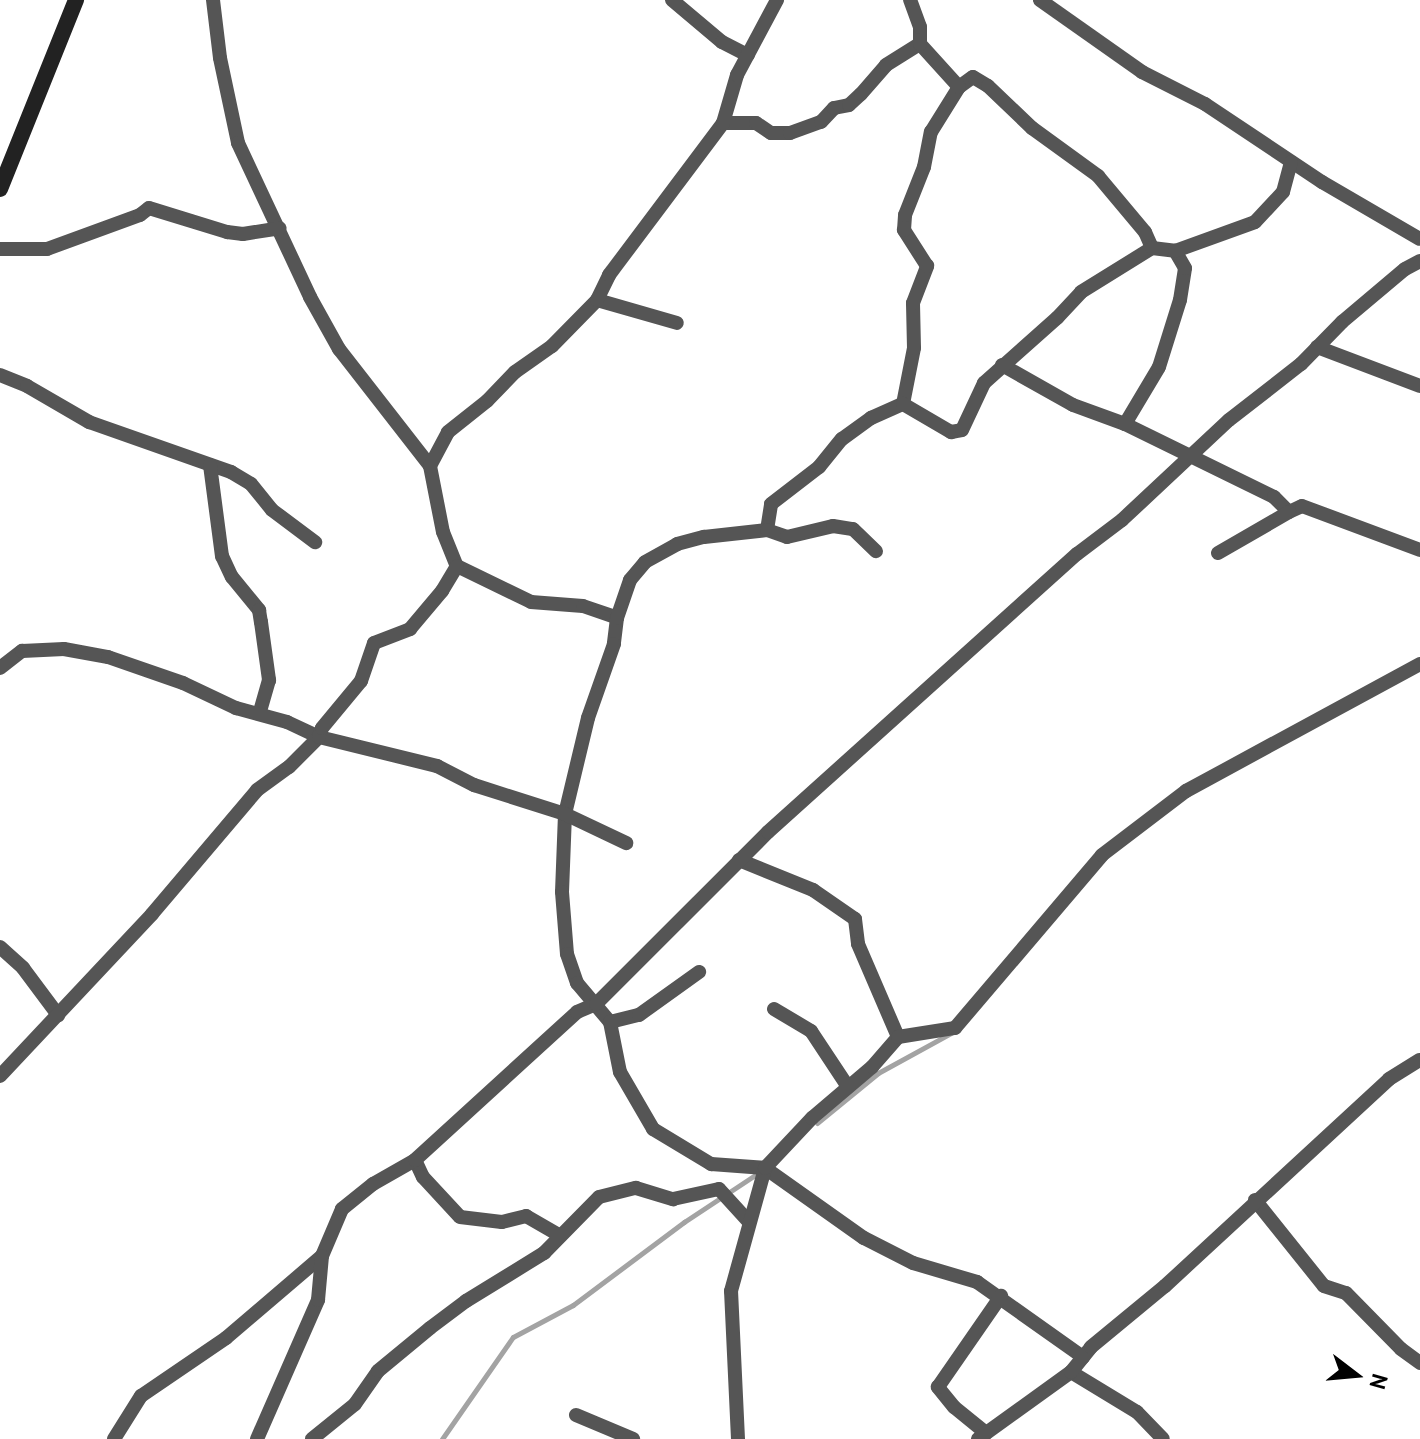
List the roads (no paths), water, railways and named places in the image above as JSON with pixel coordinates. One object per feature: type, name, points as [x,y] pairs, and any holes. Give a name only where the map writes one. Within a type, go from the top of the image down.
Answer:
[{"type":"street","points":[[0,189],[76,0]]},
{"type":"street","points":[[213,0],[220,58],[238,143],[310,297],[339,349],[430,466],[443,532],[457,566],[531,602],[583,606],[617,618]]},
{"type":"street","points":[[672,0],[722,42],[748,55]]},
{"type":"street","points":[[430,466],[448,432],[487,401],[515,372],[552,346],[597,300],[609,275],[723,123],[737,75],[777,0]]},
{"type":"street","points":[[910,0],[920,27],[920,44],[959,87]]},
{"type":"street","points":[[1040,0],[1142,72],[1205,104],[1291,162],[1420,239]]},
{"type":"street","points":[[723,123],[756,123],[771,133],[790,133],[821,122],[834,108],[849,105],[886,65],[920,44]]},
{"type":"street","points":[[903,404],[914,348],[913,303],[927,266],[904,230],[905,215],[924,167],[931,132],[959,87],[973,77],[988,86],[1032,128],[1098,176],[1145,232],[1152,248]]},
{"type":"street","points":[[903,404],[951,432],[962,430],[984,383],[1050,325],[1081,292],[1152,248],[1175,251],[1255,222],[1283,192],[1291,162]]},
{"type":"street","points":[[0,249],[47,249],[140,215],[149,208],[227,232],[243,234],[280,228]]},
{"type":"street","points":[[1125,424],[1159,367],[1180,300],[1185,268],[1175,251]]},
{"type":"street","points":[[257,1439],[318,1300],[322,1256],[342,1209],[373,1184],[415,1160],[577,1012],[596,1004],[739,860],[1077,554],[1122,520],[1190,455],[1301,364],[1405,269],[1420,261]]},
{"type":"street","points":[[597,300],[677,323]]},
{"type":"street","points":[[1317,347],[1420,386]]},
{"type":"street","points":[[1002,365],[1073,405],[1125,424],[1274,497],[1289,512]]},
{"type":"street","points":[[0,375],[27,386],[89,422],[210,465],[251,484],[272,510],[315,542]]},
{"type":"street","points":[[767,530],[771,504],[786,490],[819,467],[842,439],[871,418],[903,404]]},
{"type":"street","points":[[210,465],[222,556],[232,577],[259,610],[269,680],[259,714]]},
{"type":"street","points":[[1218,553],[1302,506],[1420,550]]},
{"type":"street","points":[[876,551],[853,529],[833,526],[787,537],[767,530],[704,537],[677,544],[645,562],[630,580],[617,618],[614,644],[588,718],[565,814],[562,892],[567,954],[577,983],[610,1022],[620,1072],[653,1129],[711,1164],[765,1168],[864,1238],[913,1263],[977,1282],[1001,1296],[1083,1357]]},
{"type":"street","points":[[0,1076],[152,914],[257,790],[289,767],[319,737],[322,728],[361,681],[374,643],[410,629],[442,591],[457,566]]},
{"type":"street","points":[[0,668],[22,651],[87,651],[183,683],[214,699],[287,722],[319,737],[437,766],[474,785],[565,814],[626,843]]},
{"type":"street","points":[[738,1439],[731,1291],[765,1168],[812,1118],[898,1037],[955,1028],[1102,855],[1186,791],[1420,664]]},
{"type":"street","points":[[739,860],[813,890],[855,919],[858,944],[898,1037]]},
{"type":"street","points":[[0,947],[23,968],[58,1015]]},
{"type":"street","points":[[610,1022],[639,1015],[699,972]]},
{"type":"street","points":[[774,1009],[811,1031],[848,1087]]},
{"type":"street","points":[[1001,1296],[938,1387],[982,1436],[1071,1372],[1083,1357],[1165,1286],[1389,1079],[1420,1060]]},
{"type":"street","points":[[415,1160],[423,1177],[460,1217],[502,1222],[526,1216],[559,1235]]},
{"type":"street","points":[[711,1164],[719,1189],[749,1222]]},
{"type":"street","points":[[312,1439],[355,1404],[378,1371],[466,1301],[544,1253],[599,1197],[636,1188],[673,1199],[719,1189]]},
{"type":"street","points":[[1255,1200],[1324,1286],[1346,1293],[1401,1349],[1420,1363]]},
{"type":"street","points":[[114,1439],[141,1396],[226,1338],[322,1256]]},
{"type":"street","points":[[1071,1372],[1137,1412],[1163,1439]]},
{"type":"street","points":[[576,1415],[633,1439]]},
{"type":"waterway","points":[[817,1123],[878,1073],[951,1033]]},
{"type":"waterway","points":[[442,1439],[513,1337],[573,1305],[684,1222],[761,1171]]}]
